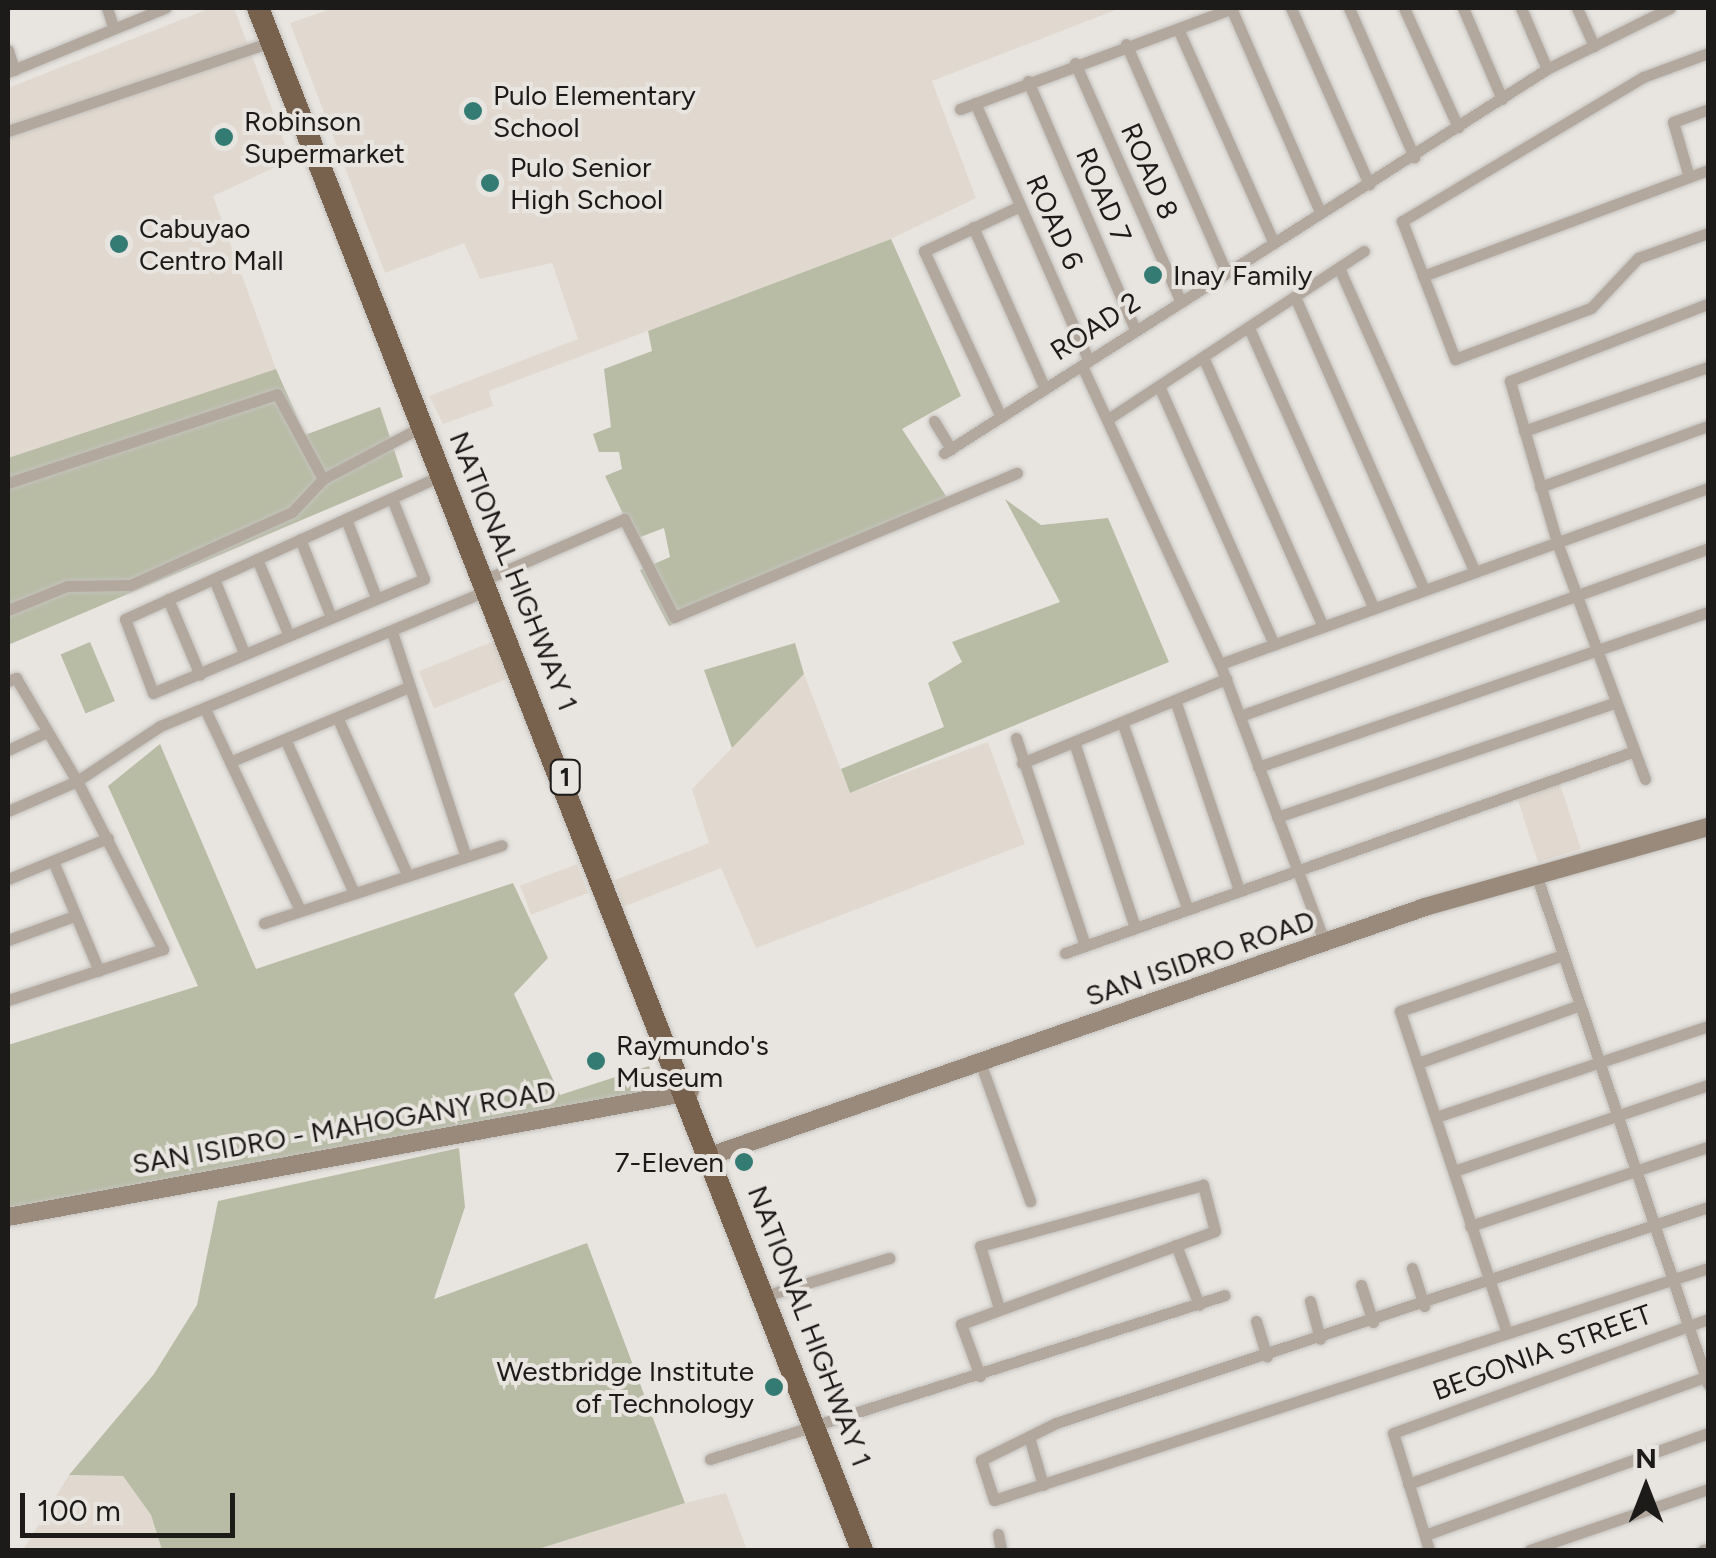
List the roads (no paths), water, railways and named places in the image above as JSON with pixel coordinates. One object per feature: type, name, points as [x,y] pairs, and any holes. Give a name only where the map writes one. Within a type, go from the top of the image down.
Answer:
[{"type":"highway","name":"NATIONAL HIGHWAY 1","points":[[258,8],[690,1092],[818,1428],[857,1549]]},
{"type":"street","points":[[107,8],[114,27]]},
{"type":"street","points":[[8,50],[11,71],[165,8]]},
{"type":"street","points":[[960,109],[1126,44],[1179,31],[1232,8],[1320,212]]},
{"type":"street","points":[[1291,8],[1368,184]]},
{"type":"street","points":[[1348,8],[1414,157]]},
{"type":"street","points":[[1404,8],[1458,127]]},
{"type":"street","points":[[1463,8],[1502,99]]},
{"type":"street","points":[[1520,8],[1548,69]]},
{"type":"street","points":[[1577,8],[1594,46]]},
{"type":"street","points":[[1636,8],[1642,20]]},
{"type":"street","name":"ROAD 2","points":[[934,420],[948,451],[1225,270],[1414,157],[1548,69],[1670,8]]},
{"type":"street","points":[[1179,31],[1273,241]]},
{"type":"street","points":[[8,131],[271,42]]},
{"type":"street","points":[[1126,44],[1225,270]]},
{"type":"street","points":[[1708,53],[1643,77],[1402,221],[1455,359],[1591,308],[1638,258],[1708,234]]},
{"type":"street","name":"ROAD 8","points":[[1075,63],[1180,300]]},
{"type":"street","name":"ROAD 7","points":[[1028,81],[1135,330]]},
{"type":"street","name":"ROAD 6","points":[[975,103],[1095,390],[1220,664],[1325,944]]},
{"type":"street","points":[[1689,177],[1672,122],[1708,109]]},
{"type":"street","points":[[1423,276],[1708,170]]},
{"type":"street","points":[[1001,417],[924,250],[1020,206]]},
{"type":"street","points":[[973,227],[1044,389]]},
{"type":"street","points":[[1108,419],[1364,251]]},
{"type":"street","points":[[1339,268],[1474,570]]},
{"type":"street","points":[[1295,297],[1424,589]]},
{"type":"street","points":[[1645,779],[1613,703],[1557,542],[1510,381],[1708,304]]},
{"type":"street","points":[[1249,328],[1373,608]]},
{"type":"street","points":[[1203,357],[1323,626]]},
{"type":"street","points":[[1524,431],[1708,367]]},
{"type":"street","points":[[1159,386],[1274,644]]},
{"type":"street","points":[[8,483],[277,394],[323,479]]},
{"type":"street","points":[[8,610],[67,586],[130,585],[292,512],[323,479],[423,426]]},
{"type":"street","points":[[1540,487],[1708,426]]},
{"type":"street","points":[[8,811],[77,781],[160,726],[392,632],[624,519],[674,617],[1018,473]]},
{"type":"street","points":[[392,499],[424,579],[153,693],[125,619],[443,474]]},
{"type":"street","points":[[1220,664],[1708,488]]},
{"type":"street","points":[[346,519],[376,597]]},
{"type":"street","points":[[300,539],[331,617]]},
{"type":"street","points":[[1240,716],[1708,548]]},
{"type":"street","points":[[257,559],[288,636]]},
{"type":"street","points":[[214,579],[244,654]]},
{"type":"street","points":[[168,599],[200,674]]},
{"type":"street","points":[[1258,767],[1708,612]]},
{"type":"street","points":[[392,632],[465,854]]},
{"type":"street","points":[[8,682],[16,678],[42,734],[77,781],[163,949],[8,1000]]},
{"type":"street","points":[[1022,764],[1226,679]]},
{"type":"street","points":[[232,761],[408,687]]},
{"type":"street","points":[[1175,700],[1240,890]]},
{"type":"street","points":[[1276,818],[1613,703]]},
{"type":"street","points":[[205,709],[298,908]]},
{"type":"street","points":[[338,719],[406,872]]},
{"type":"street","points":[[1122,722],[1187,908]]},
{"type":"street","points":[[8,750],[42,734]]},
{"type":"street","points":[[1016,738],[1086,946]]},
{"type":"street","points":[[286,741],[352,891]]},
{"type":"street","points":[[1074,742],[1135,927]]},
{"type":"street","points":[[1065,954],[1632,752]]},
{"type":"street","name":"SAN ISIDRO ROAD","points":[[713,1155],[1536,874],[1708,827]]},
{"type":"street","points":[[8,879],[108,838]]},
{"type":"street","points":[[264,922],[406,872],[502,845]]},
{"type":"street","points":[[54,861],[99,971]]},
{"type":"street","points":[[1430,1550],[1408,1484],[1708,1379],[1639,1170],[1560,956],[1536,874]]},
{"type":"street","points":[[8,940],[74,916]]},
{"type":"street","points":[[1507,1333],[1400,1011],[1560,956]]},
{"type":"street","points":[[1418,1063],[1580,1006]]},
{"type":"street","points":[[1436,1117],[1708,1026]]},
{"type":"street","points":[[980,1062],[1030,1201]]},
{"type":"street","points":[[1454,1171],[1708,1085]]},
{"type":"street","name":"SAN ISIDRO - MAHOGANY ROAD","points":[[8,1217],[690,1092]]},
{"type":"street","points":[[1470,1226],[1708,1147]]},
{"type":"street","points":[[980,1376],[961,1324],[1214,1231],[1203,1185],[980,1246],[999,1308]]},
{"type":"street","points":[[1708,1208],[1029,1437],[981,1460],[994,1500],[1708,1268]]},
{"type":"street","points":[[1176,1246],[1200,1305]]},
{"type":"street","points":[[765,1296],[889,1258]]},
{"type":"street","points":[[1412,1268],[1424,1306]]},
{"type":"street","points":[[1361,1285],[1373,1322]]},
{"type":"street","points":[[710,1460],[1225,1295]]},
{"type":"street","points":[[1310,1301],[1320,1339]]},
{"type":"street","name":"BEGONIA STREET","points":[[1408,1484],[1394,1432],[1708,1319]]},
{"type":"street","points":[[1256,1321],[1266,1356]]},
{"type":"street","points":[[1424,1536],[1708,1433]]},
{"type":"street","points":[[1029,1437],[1043,1485]]},
{"type":"street","points":[[1530,1550],[1708,1489]]},
{"type":"street","points":[[998,1534],[1001,1550]]},
{"type":"place","name":"Pulo Elementary School","points":[[473,111]]},
{"type":"place","name":"Robinson Supermarket","points":[[224,137]]},
{"type":"place","name":"Pulo Senior High School","points":[[490,183]]},
{"type":"place","name":"Cabuyao Centro Mall","points":[[119,244]]},
{"type":"place","name":"Inay Family","points":[[1153,275]]},
{"type":"place","name":"Raymundo's Museum","points":[[596,1061]]},
{"type":"place","name":"7-Eleven","points":[[744,1162]]},
{"type":"place","name":"Westbridge Institute of Technology","points":[[774,1387]]}]
